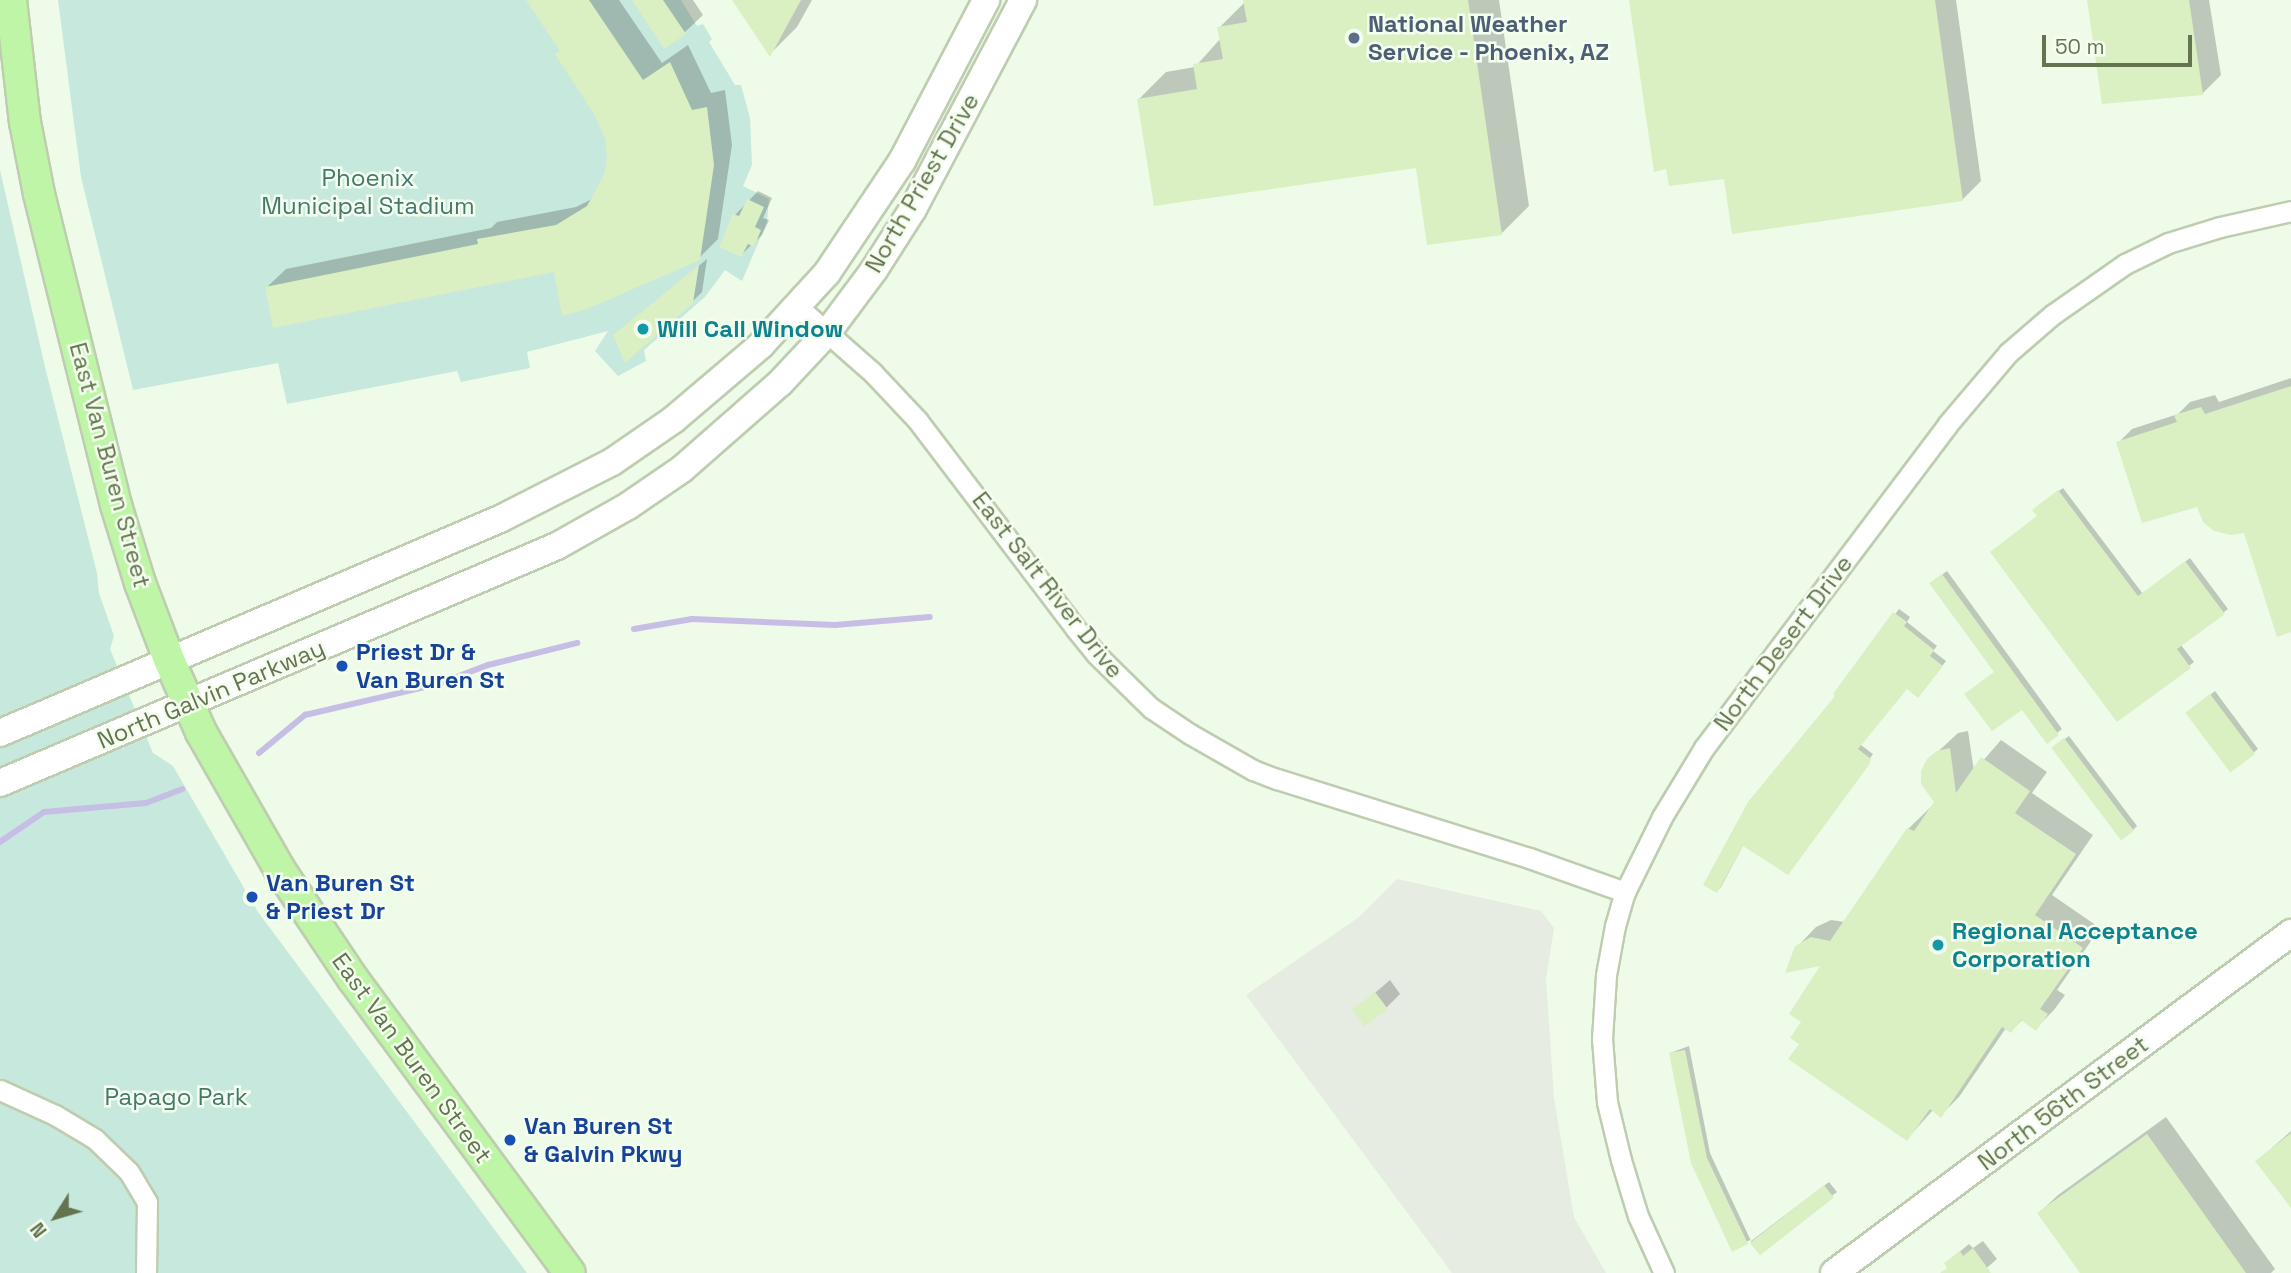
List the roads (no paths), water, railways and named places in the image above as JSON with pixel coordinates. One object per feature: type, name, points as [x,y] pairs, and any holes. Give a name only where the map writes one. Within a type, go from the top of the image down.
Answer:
[{"type":"main road","name":"East Van Buren Street","points":[[11,0],[25,122],[39,194],[116,505],[140,583],[188,703],[232,790],[315,923],[418,1068],[570,1273]]},
{"type":"main road","name":"North Priest Drive","points":[[642,442],[699,400],[798,307],[827,273],[878,201],[986,0]]},
{"type":"main road","name":"North Priest Drive","points":[[682,469],[740,421],[827,333],[874,270],[913,209],[1023,0]]},
{"type":"main road","name":"North Galvin Parkway","points":[[0,733],[500,519],[580,480],[642,442]]},
{"type":"main road","name":"North Galvin Parkway","points":[[0,783],[558,546],[628,506],[682,469]]},
{"type":"main road","name":"North 56th Street","points":[[1834,1273],[2291,933]]},
{"type":"street","name":"North Desert Drive","points":[[1664,1273],[1638,1216],[1625,1171],[1605,1081],[1602,1029],[1605,987],[1615,926],[1625,892],[1662,817],[1704,748],[1947,425],[2008,353],[2052,315],[2124,264],[2168,243],[2220,227],[2291,211]]},
{"type":"street","name":"East Salt River Drive","points":[[798,307],[873,373],[918,421],[1096,654],[1151,708],[1222,752],[1277,779],[1529,858],[1625,892]]},
{"type":"street","points":[[0,1090],[55,1115],[95,1139],[129,1171],[147,1202],[146,1273]]},
{"type":"waterway","points":[[634,629],[692,619],[835,625],[930,617]]},
{"type":"waterway","points":[[259,753],[305,715],[438,684],[488,665],[577,643]]},
{"type":"waterway","points":[[0,842],[44,812],[146,803],[182,789]]},
{"type":"place","name":"National Weather Service - Phoenix, AZ","points":[[1354,38]]},
{"type":"place","name":"Will Call Window","points":[[643,329]]},
{"type":"place","name":"Priest Dr & Van Buren St","points":[[342,666]]},
{"type":"place","name":"Van Buren St & Priest Dr","points":[[252,897]]},
{"type":"place","name":"Regional Acceptance Corporation","points":[[1938,945]]},
{"type":"place","name":"Van Buren St & Galvin Pkwy","points":[[510,1140]]},
{"type":"park label","name":"Phoenix Municipal Stadium","points":[[368,192]]},
{"type":"park label","name":"Papago Park","points":[[176,1097]]}]
